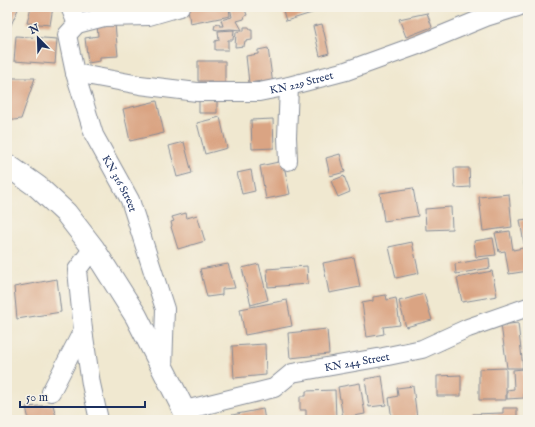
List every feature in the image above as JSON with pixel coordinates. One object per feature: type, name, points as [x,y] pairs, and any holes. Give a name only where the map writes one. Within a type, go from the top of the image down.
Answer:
[{"type":"main road","points":[[7,165],[38,187],[66,213],[93,248],[136,316],[187,415]]},
{"type":"street","points":[[70,7],[77,24],[104,17],[149,16],[180,7]]},
{"type":"street","name":"KN 229 Street","points":[[75,73],[140,85],[197,92],[258,92],[289,86],[346,71],[518,7]]},
{"type":"street","name":"KN 316 Street","points":[[77,24],[67,35],[75,73],[94,135],[130,200],[165,309],[163,368]]},
{"type":"street","points":[[288,161],[287,138],[289,86]]},
{"type":"street","points":[[93,248],[77,270],[83,330],[91,384],[99,420]]},
{"type":"street","name":"KN 244 Street","points":[[187,415],[274,388],[292,372],[422,349],[468,328],[528,307]]},
{"type":"street","points":[[50,392],[83,330]]},
{"type":"green space","points":[[524,170],[528,170],[528,204],[523,190]]},
{"type":"building","points":[[7,7],[19,7],[7,34]]},
{"type":"building","points":[[31,7],[53,7],[50,25],[27,23]]},
{"type":"building","points":[[188,7],[229,7],[230,16],[190,24]]},
{"type":"building","points":[[230,7],[244,7],[247,15],[244,19],[237,21],[242,30],[214,29],[215,25],[219,24],[220,26],[223,26],[221,20],[232,17]]},
{"type":"building","points":[[282,7],[317,7],[318,11],[286,21]]},
{"type":"building","points":[[427,13],[432,27],[406,37],[399,19]]},
{"type":"building","points":[[115,24],[118,56],[100,57],[100,61],[88,63],[85,38],[98,36],[97,25]]},
{"type":"building","points":[[322,24],[329,53],[320,56],[313,26]]},
{"type":"building","points":[[244,27],[249,27],[250,30],[252,30],[252,40],[245,41],[244,46],[235,47],[236,32],[244,31]]},
{"type":"building","points":[[234,30],[233,40],[228,40],[228,50],[215,50],[215,41],[219,40],[218,31]]},
{"type":"building","points":[[16,36],[57,39],[55,64],[14,61]]},
{"type":"building","points":[[268,48],[273,85],[262,87],[262,81],[249,83],[246,56],[258,54],[258,50]]},
{"type":"building","points":[[198,61],[225,61],[225,86],[211,86],[211,81],[198,81]]},
{"type":"building","points":[[10,78],[35,78],[21,119],[7,121],[7,91]]},
{"type":"building","points":[[217,100],[217,113],[199,113],[199,101]]},
{"type":"building","points":[[157,101],[164,133],[130,141],[123,109]]},
{"type":"building","points":[[220,117],[227,148],[205,154],[197,123]]},
{"type":"building","points":[[273,119],[274,148],[252,149],[251,120]]},
{"type":"building","points":[[184,142],[192,173],[177,177],[169,146]]},
{"type":"building","points":[[340,154],[345,172],[330,176],[326,158]]},
{"type":"building","points":[[283,161],[290,194],[266,199],[260,166]]},
{"type":"building","points":[[454,168],[469,168],[470,187],[455,188]]},
{"type":"building","points":[[251,170],[255,191],[242,194],[237,173]]},
{"type":"building","points":[[344,176],[350,192],[338,197],[331,181]]},
{"type":"building","points":[[413,188],[418,216],[384,221],[380,193]]},
{"type":"building","points":[[509,194],[512,227],[483,231],[479,197]]},
{"type":"building","points":[[451,207],[452,229],[426,230],[425,209]]},
{"type":"building","points":[[186,213],[187,218],[197,215],[205,241],[178,249],[171,227],[171,222],[174,221],[172,217]]},
{"type":"building","points":[[528,219],[528,243],[524,244],[520,220]]},
{"type":"building","points":[[510,231],[513,250],[528,247],[528,271],[509,274],[505,251],[499,252],[495,233]]},
{"type":"building","points":[[493,238],[496,255],[476,257],[474,241]]},
{"type":"building","points":[[412,242],[419,273],[396,278],[389,247]]},
{"type":"building","points":[[354,257],[360,287],[329,293],[323,263]]},
{"type":"building","points":[[489,258],[490,268],[456,274],[455,264]]},
{"type":"building","points":[[228,264],[235,288],[222,289],[222,295],[207,297],[200,269]]},
{"type":"building","points":[[259,264],[268,300],[251,305],[242,268]]},
{"type":"building","points":[[307,266],[308,284],[268,287],[267,269]]},
{"type":"building","points":[[492,271],[497,296],[462,302],[457,278]]},
{"type":"building","points":[[57,279],[61,312],[17,319],[14,287]]},
{"type":"building","points":[[424,294],[432,320],[406,327],[399,301]]},
{"type":"building","points":[[386,295],[387,300],[396,298],[400,325],[383,327],[384,334],[367,337],[362,303],[373,301],[373,297]]},
{"type":"building","points":[[287,300],[292,326],[245,335],[240,309]]},
{"type":"building","points":[[518,323],[523,368],[507,368],[501,325]]},
{"type":"building","points":[[327,329],[329,354],[290,358],[288,333]]},
{"type":"building","points":[[265,344],[266,375],[234,378],[232,346]]},
{"type":"building","points":[[525,349],[528,349],[528,363],[525,363]]},
{"type":"building","points":[[506,368],[506,400],[479,400],[479,369]]},
{"type":"building","points":[[523,369],[524,398],[507,399],[507,390],[514,389],[513,370]]},
{"type":"building","points":[[461,375],[461,396],[437,396],[437,376]]},
{"type":"building","points":[[382,376],[386,405],[369,407],[365,379]]},
{"type":"building","points":[[360,383],[365,414],[343,418],[338,387]]},
{"type":"building","points":[[413,386],[417,418],[392,420],[389,398],[398,396],[397,388]]},
{"type":"building","points":[[335,390],[336,420],[306,420],[306,410],[300,410],[300,396],[306,396],[306,391]]},
{"type":"building","points":[[53,405],[57,420],[29,420],[26,407]]},
{"type":"building","points":[[503,408],[517,408],[517,420],[473,420],[473,414],[503,413]]},
{"type":"building","points":[[263,409],[265,420],[233,420],[232,415]]}]
